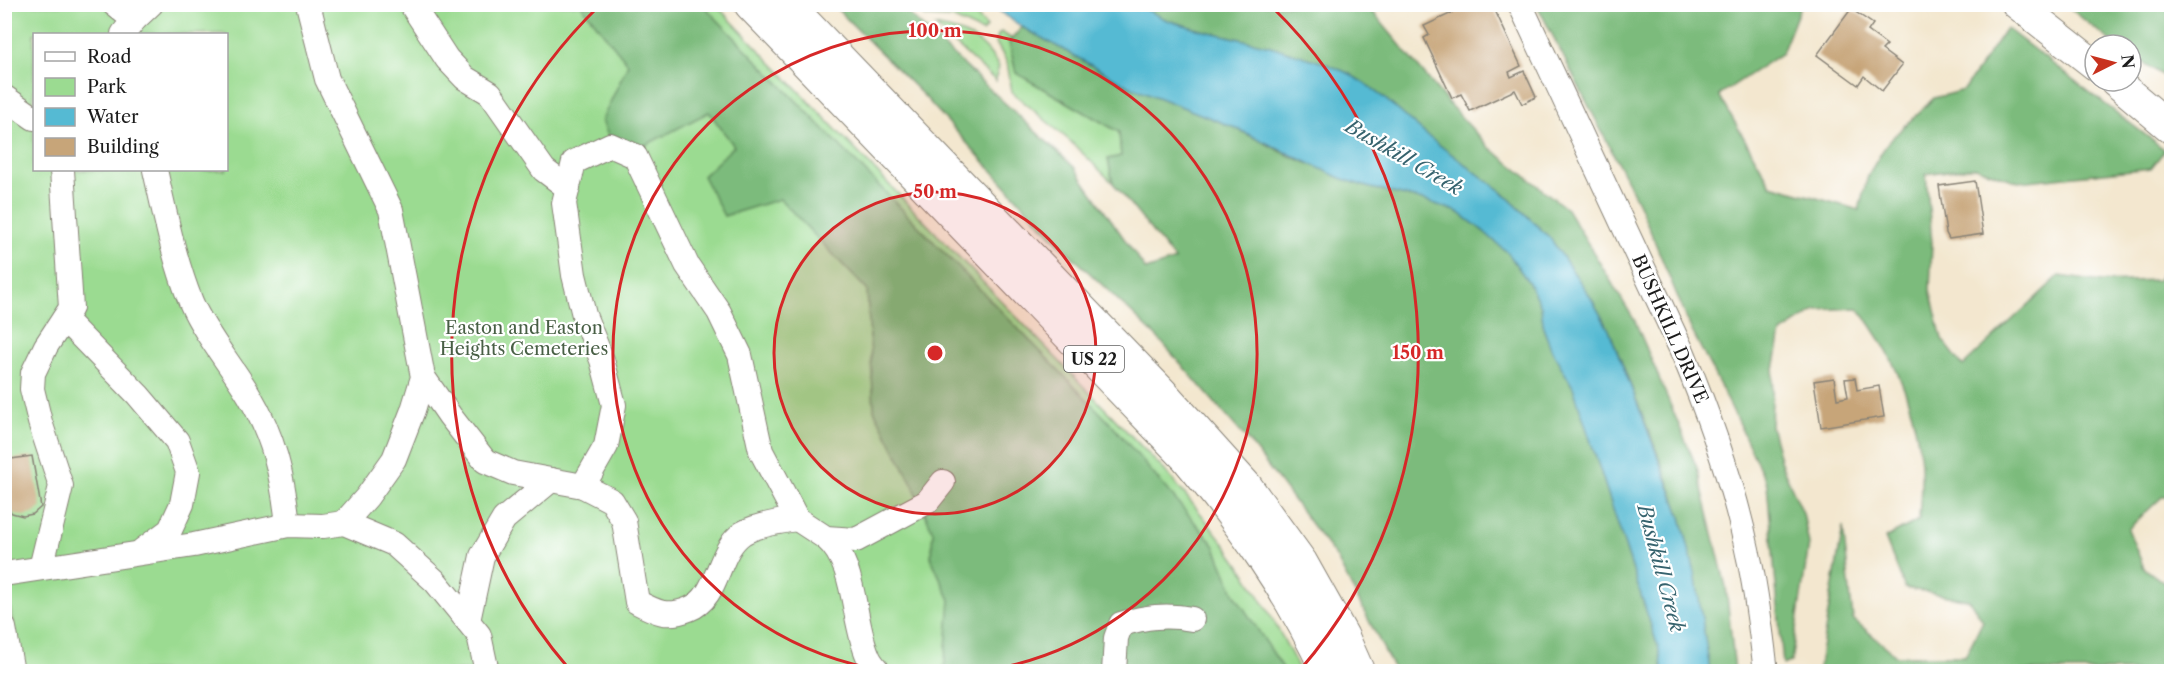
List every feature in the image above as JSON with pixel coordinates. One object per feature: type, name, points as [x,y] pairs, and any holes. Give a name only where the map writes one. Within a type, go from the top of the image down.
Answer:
[{"type":"highway","name":"US 22","points":[[751,4],[1186,456],[1223,500],[1267,561],[1305,625],[1328,672]]},
{"type":"highway","name":"US 22","points":[[786,4],[1154,386],[1246,487],[1301,564],[1328,609],[1358,672]]},
{"type":"main road","points":[[2017,4],[2083,56]]},
{"type":"main road","points":[[2129,93],[2172,129]]},
{"type":"street","points":[[114,4],[141,20]]},
{"type":"street","points":[[308,4],[327,79],[391,210],[423,377],[485,460],[513,473],[583,486],[612,501],[624,521],[637,602],[656,612],[675,615],[698,606],[714,583],[726,553],[743,533],[777,522],[797,519]]},
{"type":"street","points":[[411,4],[447,58],[465,78],[490,93],[544,170],[568,188]]},
{"type":"street","name":"BUSHKILL DRIVE","points":[[1520,4],[1673,331],[1706,409],[1748,550],[1766,672]]},
{"type":"street","points":[[4,98],[33,117]]},
{"type":"street","points":[[583,486],[606,446],[614,405],[602,360],[584,315],[574,275],[564,203],[574,162],[610,145],[635,156],[687,265],[719,312],[740,355],[761,452],[797,519],[834,544],[845,566],[858,628],[868,658],[879,672]]},
{"type":"street","points":[[41,568],[61,486],[32,389],[33,373],[46,346],[71,308],[62,171]]},
{"type":"street","points":[[155,171],[167,226],[192,303],[250,396],[274,447],[283,484],[288,525]]},
{"type":"street","points":[[64,319],[138,395],[177,441],[188,472],[182,504],[170,530],[137,554]]},
{"type":"street","points":[[344,523],[367,497],[394,459],[423,377]]},
{"type":"street","points":[[468,621],[483,556],[504,519],[551,480]]},
{"type":"street","points":[[826,538],[856,540],[927,502],[944,482]]},
{"type":"street","points":[[4,574],[194,545],[288,525],[323,526],[344,523],[394,544],[435,581],[478,635],[487,672]]},
{"type":"street","points":[[1114,672],[1116,638],[1121,624],[1173,615],[1192,619]]},
{"type":"street","points":[[4,628],[12,672]]},
{"type":"green space","name":"Easton and Easton Heights Cemeteries","points":[[4,5],[716,5],[1167,473],[1236,560],[1275,623],[1300,671],[21,671],[4,574]]},
{"type":"green space","points":[[581,5],[703,5],[1111,424],[1214,545],[1235,595],[1285,671],[944,671],[950,600],[931,558],[933,532],[913,485],[874,410],[867,290],[780,199],[724,216],[703,176],[734,146],[709,112],[644,146],[608,136],[602,120],[628,64]]},
{"type":"green space","points":[[833,5],[899,5],[1075,168],[1146,270],[1175,260],[1113,183],[1108,159],[1121,156],[1119,132],[1016,73],[1009,42],[1022,27],[1127,85],[1233,127],[1290,156],[1367,187],[1427,201],[1458,212],[1482,230],[1508,253],[1529,283],[1541,307],[1544,330],[1552,350],[1573,387],[1659,650],[1663,671],[1395,671],[1336,557],[1251,444],[1158,338],[1056,241],[925,97]]},
{"type":"green space","points":[[913,5],[967,5],[987,27],[982,32],[952,18],[925,17]]},
{"type":"green space","points":[[1137,5],[1367,5],[1450,105],[1489,147],[1567,209],[1635,321],[1697,468],[1726,587],[1735,671],[1710,671],[1695,573],[1681,517],[1664,470],[1609,330],[1591,298],[1550,238],[1502,192],[1430,138],[1376,91],[1348,73],[1270,46],[1167,20]]},
{"type":"green space","points":[[1537,5],[1801,5],[1782,53],[1719,95],[1771,185],[1859,210],[1868,175],[1888,142],[1934,98],[1964,90],[2006,28],[2083,87],[2083,93],[2091,93],[2165,150],[2151,168],[2018,182],[1976,167],[1926,174],[1932,243],[1930,290],[1942,339],[1963,366],[2059,276],[2102,282],[2158,280],[2171,259],[2171,497],[2162,497],[2128,529],[2144,568],[2171,588],[2171,671],[1818,671],[1843,527],[1853,619],[1897,656],[1965,656],[1983,621],[1969,600],[1905,588],[1885,538],[1919,520],[1921,463],[1912,415],[1899,377],[1881,341],[1858,308],[1816,310],[1781,333],[1773,374],[1771,426],[1782,466],[1803,513],[1809,544],[1791,662],[1783,665],[1767,484],[1691,329],[1639,204]]},
{"type":"green space","points":[[2066,5],[2171,5],[2171,81],[2143,62],[2143,33],[2099,32]]},
{"type":"green space","points":[[935,26],[965,34],[987,49],[999,67],[996,81]]},
{"type":"green space","points":[[1001,32],[1012,39],[1009,42],[1016,73],[1119,132],[1121,156],[1108,159],[1113,183],[1070,141],[1012,92],[1007,62],[996,43]]},
{"type":"water","name":"Bushkill Creek","points":[[991,5],[1137,5],[1167,20],[1270,46],[1324,63],[1348,73],[1376,91],[1430,138],[1502,192],[1550,238],[1591,298],[1609,330],[1681,517],[1695,573],[1710,671],[1663,671],[1659,650],[1573,387],[1552,351],[1544,330],[1541,307],[1529,283],[1508,253],[1458,212],[1427,201],[1367,187],[1340,178],[1233,127],[1127,85],[1022,27]]},
{"type":"building","points":[[1448,4],[1492,4],[1521,66],[1509,72],[1511,77],[1524,71],[1536,97],[1522,104],[1515,90],[1470,111],[1461,94],[1452,98],[1424,38],[1429,35],[1424,26],[1452,13]]},
{"type":"building","points":[[1851,9],[1873,24],[1868,31],[1887,45],[1882,50],[1902,65],[1882,91],[1864,76],[1858,85],[1817,55]]},
{"type":"building","points":[[1975,181],[1983,234],[1949,239],[1946,233],[1939,186]]},
{"type":"building","points":[[1834,378],[1837,399],[1848,397],[1845,379],[1855,378],[1857,390],[1879,386],[1884,417],[1821,427],[1814,381]]},
{"type":"building","points":[[32,456],[41,507],[33,514],[23,516],[12,513],[6,507],[4,460]]}]
